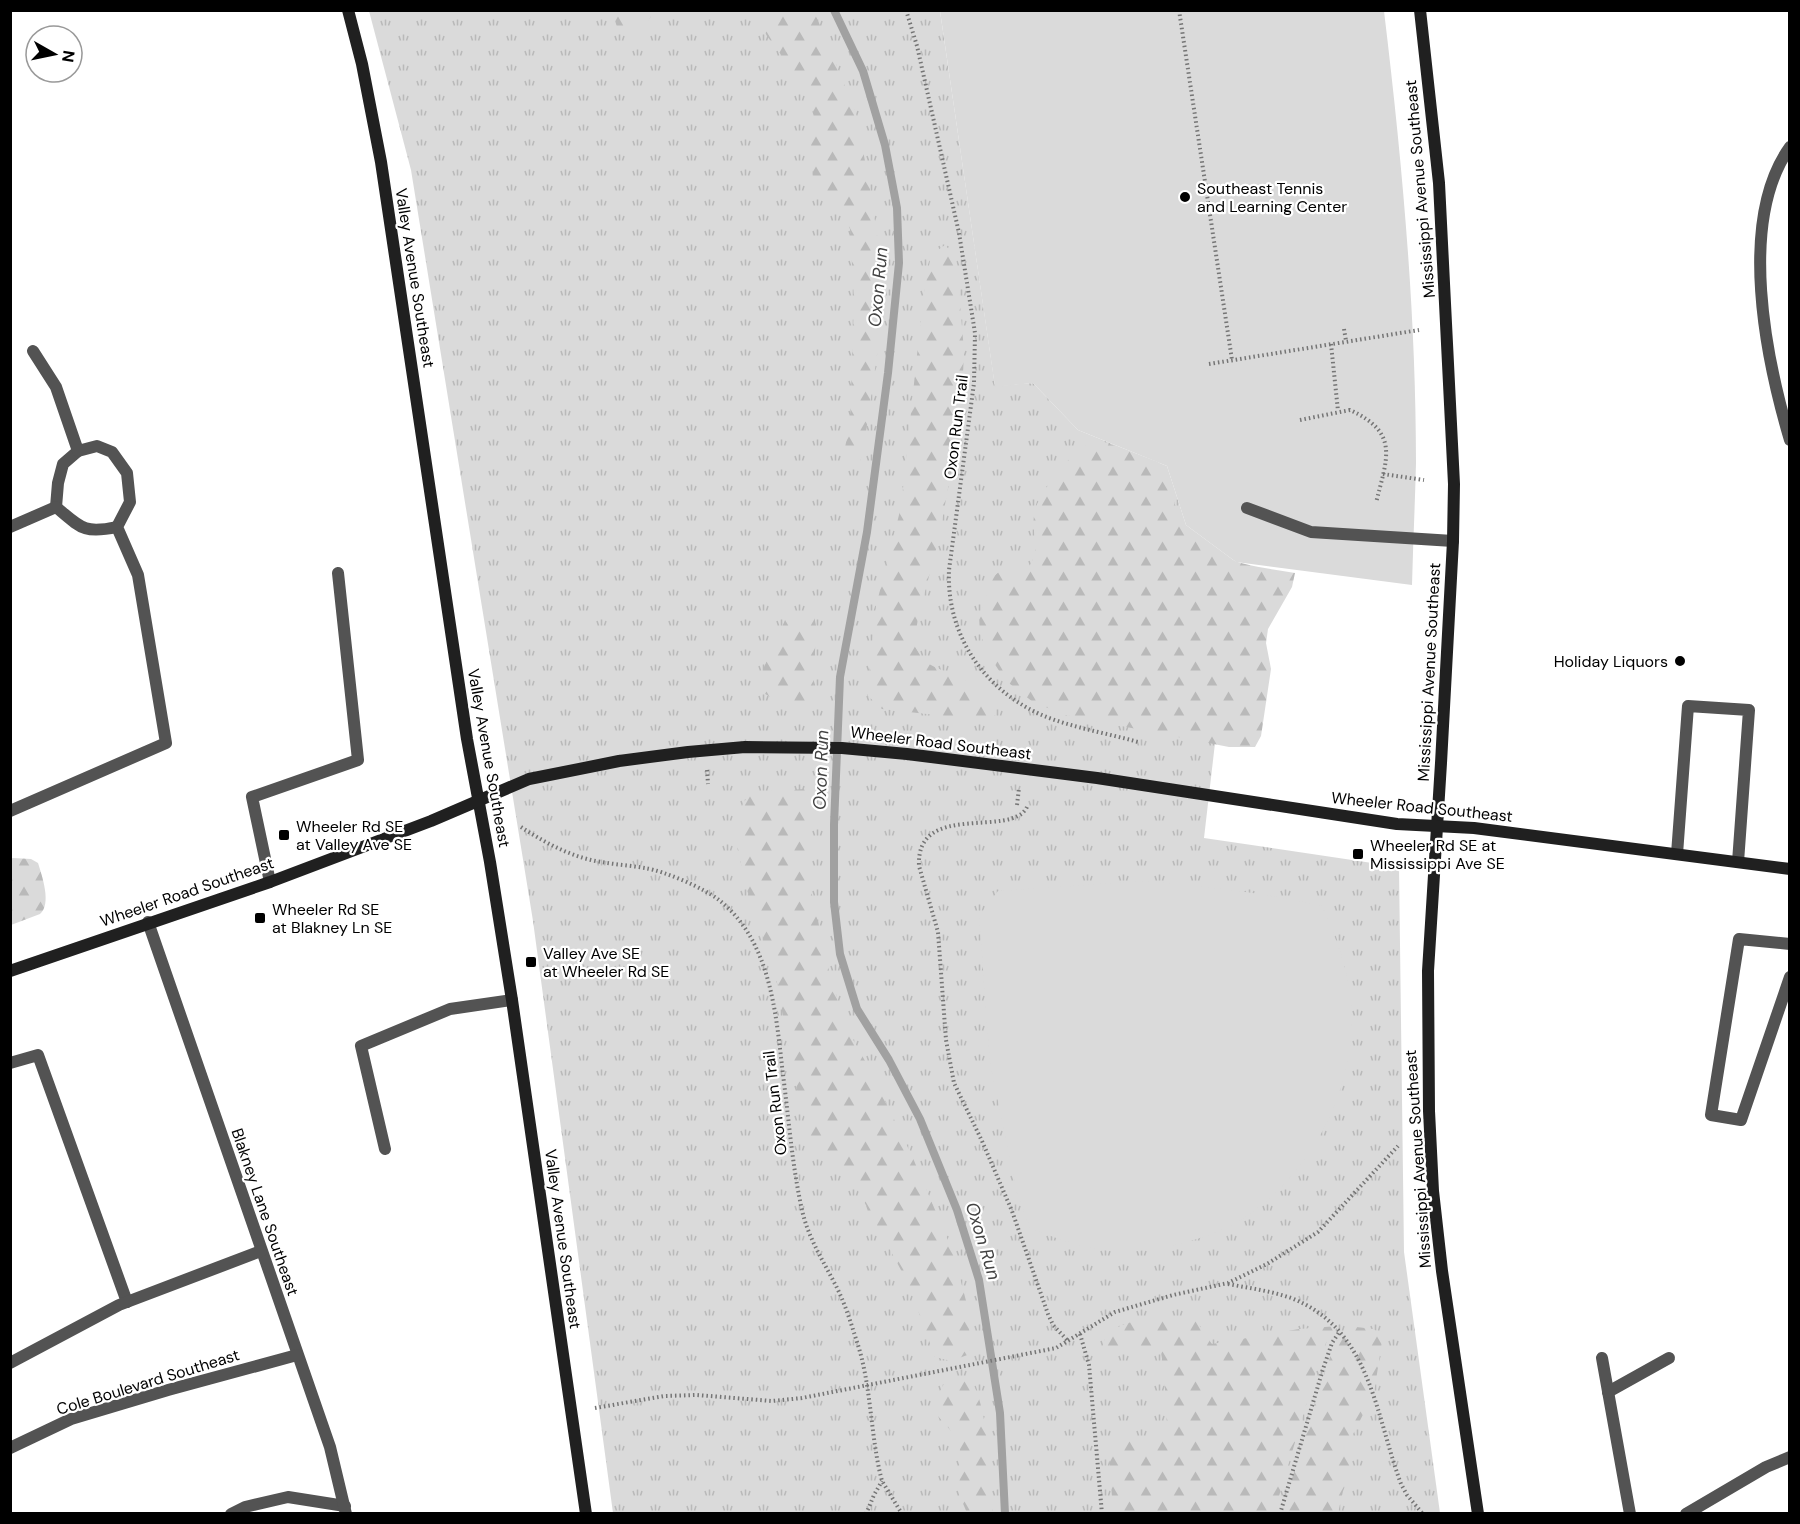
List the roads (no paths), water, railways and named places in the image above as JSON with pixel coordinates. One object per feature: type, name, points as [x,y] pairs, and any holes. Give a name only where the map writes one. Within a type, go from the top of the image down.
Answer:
[{"type":"main road","name":"Valley Avenue Southeast","points":[[348,10],[362,64],[381,162],[467,739],[512,1000],[586,1514]]},
{"type":"main road","name":"Mississippi Avenue Southeast","points":[[1420,10],[1434,128],[1453,438],[1453,541],[1428,971],[1427,1054],[1430,1143],[1442,1271],[1478,1514]]},
{"type":"main road","name":"Wheeler Road Southeast","points":[[10,971],[270,882],[529,779],[619,761],[715,749],[809,746],[874,750],[1097,778],[1397,824],[1474,828],[1790,868]]},
{"type":"street","points":[[1790,147],[1780,162],[1770,186],[1761,239],[1763,307],[1768,354],[1774,385],[1790,440]]},
{"type":"street","points":[[33,351],[56,387],[78,451]]},
{"type":"street","points":[[56,507],[58,483],[63,464],[78,451],[97,446],[112,452],[127,473],[130,502],[117,527]]},
{"type":"street","points":[[56,507],[80,527],[97,531],[117,527]]},
{"type":"street","points":[[10,527],[56,507]]},
{"type":"street","points":[[1248,507],[1311,532],[1453,541]]},
{"type":"street","points":[[10,811],[166,743],[138,575],[117,527]]},
{"type":"street","points":[[270,882],[252,797],[358,760],[338,573]]},
{"type":"street","points":[[1677,854],[1688,706],[1749,710],[1738,862]]},
{"type":"street","name":"Blakney Lane Southeast","points":[[148,922],[330,1447],[346,1510]]},
{"type":"street","points":[[1790,944],[1739,939],[1711,1115],[1741,1120],[1790,977]]},
{"type":"street","points":[[385,1149],[360,1046],[450,1009],[512,1000]]},
{"type":"street","points":[[10,1063],[38,1054],[127,1302]]},
{"type":"street","points":[[10,1363],[127,1302],[261,1251]]},
{"type":"street","name":"Cole Boulevard Southeast","points":[[10,1448],[71,1419],[297,1355]]},
{"type":"street","points":[[1602,1358],[1630,1514]]},
{"type":"street","points":[[1608,1392],[1669,1358]]},
{"type":"street","points":[[1686,1514],[1766,1467],[1790,1457]]},
{"type":"street","points":[[231,1514],[245,1507],[288,1497],[346,1510]]},
{"type":"waterway","name":"Oxon Run","points":[[834,10],[863,71],[885,145],[897,208],[899,263],[888,373],[867,532],[840,677],[834,825],[834,902],[840,954],[857,1009],[889,1060],[920,1119],[957,1210],[979,1280],[1000,1413],[1005,1514]]},
{"type":"place","name":"Southeast Tennis and Learning Center","points":[[1185,197]]},
{"type":"place","name":"Holiday Liquors","points":[[1680,661]]},
{"type":"place","name":"Wheeler Rd SE at Valley Ave SE","points":[[284,835]]},
{"type":"place","name":"Wheeler Rd SE at Mississippi Ave SE","points":[[1358,854]]},
{"type":"place","name":"Wheeler Rd SE at Blakney Ln SE","points":[[260,918]]},
{"type":"place","name":"Valley Ave SE at Wheeler Rd SE","points":[[531,962]]}]
